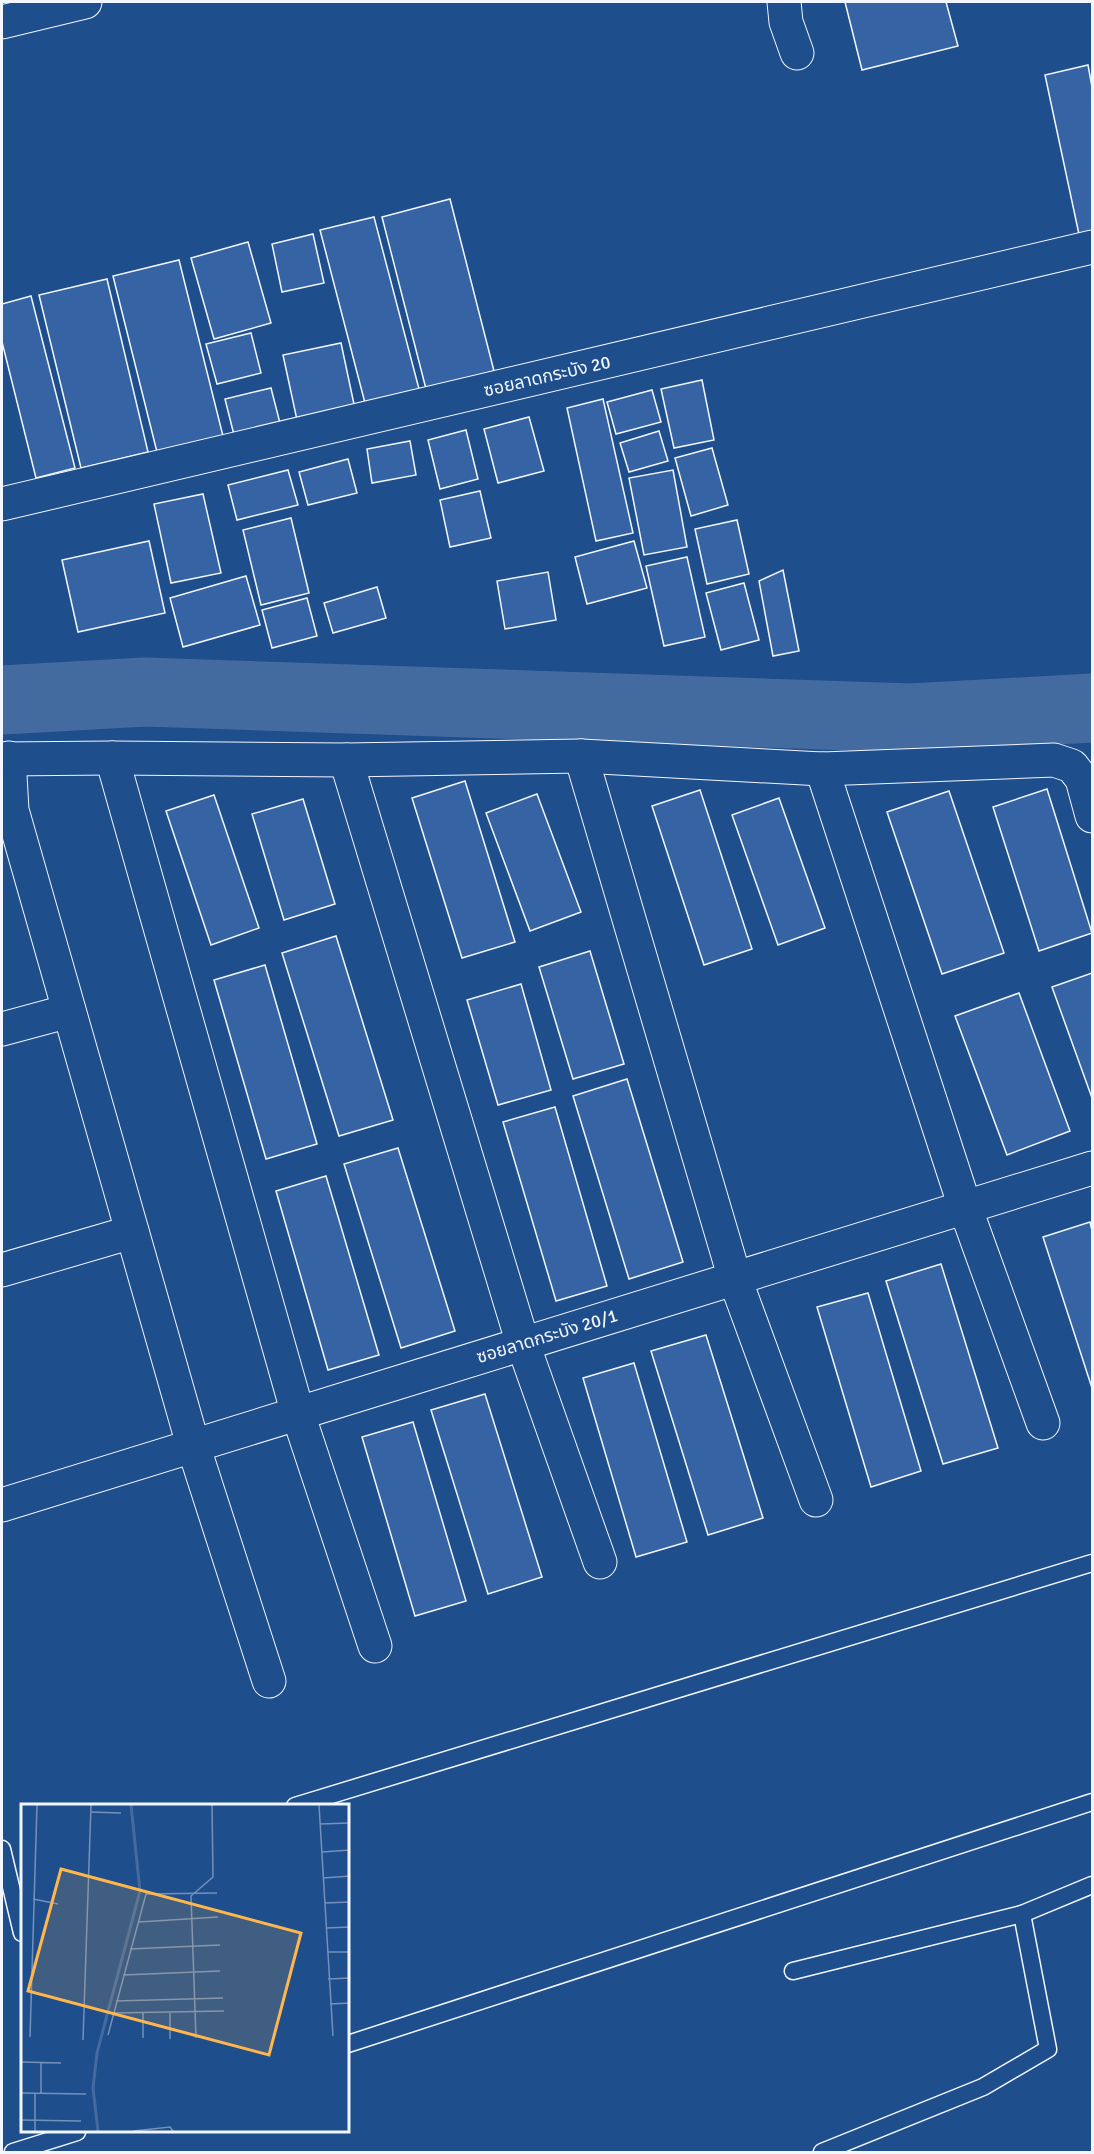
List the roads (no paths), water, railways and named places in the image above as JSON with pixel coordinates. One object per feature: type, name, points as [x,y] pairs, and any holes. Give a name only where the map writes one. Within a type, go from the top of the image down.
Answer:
[{"type":"street","points":[[2,22],[85,2]]},
{"type":"street","points":[[784,2],[786,22],[797,53]]},
{"type":"street","name":"ซอยลาดกระบัง 20","points":[[2,504],[1092,247]]},
{"type":"street","points":[[581,756],[735,1279],[816,1500]]},
{"type":"street","points":[[269,1681],[193,1445],[132,1232],[12,810],[5,759],[346,760],[581,756],[822,769],[1054,760],[1072,766],[1082,778],[1092,816]]},
{"type":"street","points":[[112,758],[298,1414],[375,1646]]},
{"type":"street","points":[[346,760],[523,1344],[600,1562]]},
{"type":"street","points":[[822,769],[965,1207],[1043,1423]]},
{"type":"street","points":[[2,1029],[69,1011]]},
{"type":"street","name":"ซอยลาดกระบัง 20/1","points":[[2,1505],[1092,1168]]},
{"type":"street","points":[[2,1270],[132,1232]]},
{"type":"lane","points":[[303,1804],[1092,1563]]},
{"type":"lane","points":[[350,2043],[1092,1802]]},
{"type":"lane","points":[[2,1849],[21,1929]]},
{"type":"lane","points":[[793,1971],[1022,1914],[1092,1885]]},
{"type":"lane","points":[[822,2152],[983,2087],[1048,2049],[1022,1914]]},
{"type":"lane","points":[[13,2152],[71,2133]]},
{"type":"waterway","points":[[2,700],[145,692],[911,718],[1092,708]]}]
